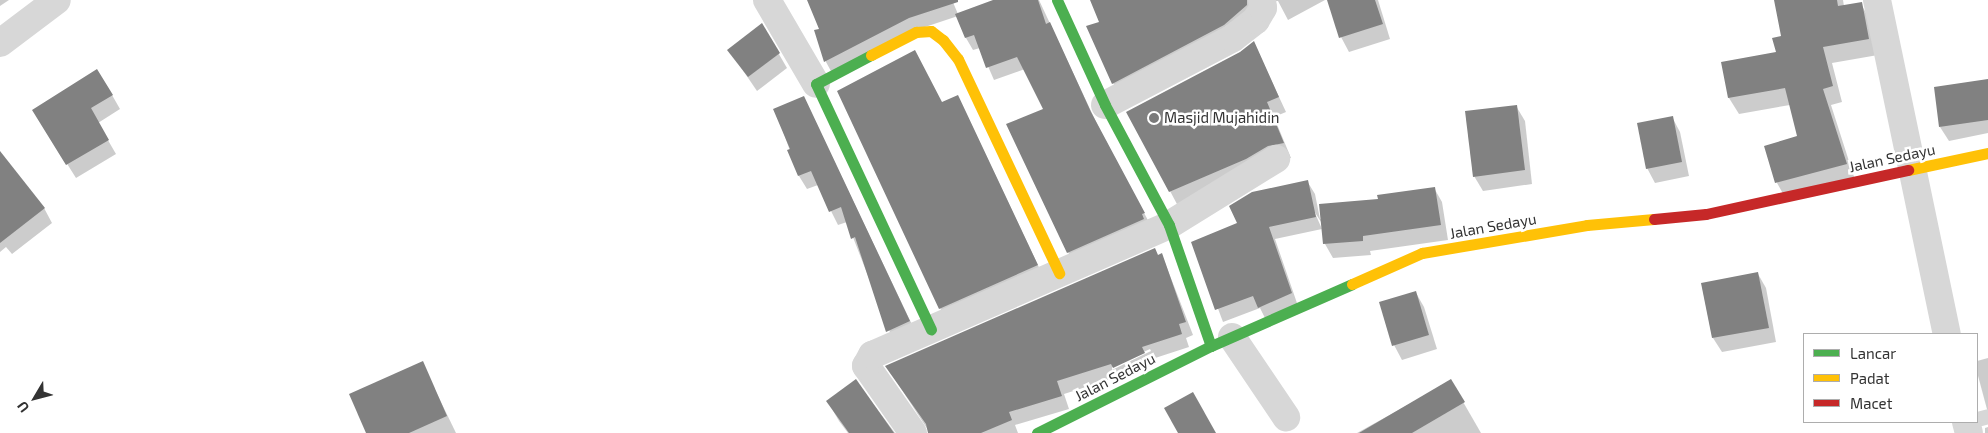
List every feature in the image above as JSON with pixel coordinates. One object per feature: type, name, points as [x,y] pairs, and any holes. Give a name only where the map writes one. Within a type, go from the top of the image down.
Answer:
[{"type":"street","points":[[0,43],[57,0]]},
{"type":"street","points":[[767,0],[816,84],[931,329]]},
{"type":"street","points":[[1057,0],[1105,105],[1169,224],[1221,341],[1286,417]]},
{"type":"street","points":[[1105,105],[1233,38],[1256,20],[1263,8],[1262,0]]},
{"type":"street","points":[[1877,0],[1947,333]]},
{"type":"street","points":[[816,84],[916,32],[931,31],[943,40],[958,59],[1059,273]]},
{"type":"street","name":"Jalan Sedayu","points":[[1037,433],[1221,341],[1422,253],[1587,225],[1706,214],[1988,153]]},
{"type":"street","points":[[913,433],[866,366],[872,355],[883,348],[931,329],[1169,224],[1276,159]]},
{"type":"building","points":[[807,0],[958,0],[958,2],[909,18],[824,62],[814,30],[819,29]]},
{"type":"building","points":[[993,0],[1038,0],[1046,24],[1050,22],[1091,112],[1145,213],[1142,214],[1144,219],[1067,253],[1006,124],[1043,109],[1017,57],[986,68],[974,35],[965,38],[955,14]]},
{"type":"building","points":[[1090,0],[1247,0],[1247,5],[1224,25],[1112,84],[1086,26],[1099,22]]},
{"type":"building","points":[[1327,0],[1375,0],[1383,24],[1339,38]]},
{"type":"building","points":[[1774,0],[1837,0],[1838,6],[1862,2],[1869,39],[1823,47],[1833,86],[1823,89],[1847,164],[1775,183],[1764,146],[1797,136],[1785,88],[1728,98],[1721,62],[1776,52],[1772,38],[1781,36]]},
{"type":"building","points":[[762,23],[780,53],[748,77],[727,50]]},
{"type":"building","points":[[1254,41],[1279,97],[1267,102],[1284,143],[1268,146],[1246,159],[1169,192],[1126,112],[1240,52]]},
{"type":"building","points":[[915,50],[942,102],[958,95],[1038,265],[939,309],[837,91]]},
{"type":"building","points":[[97,69],[113,95],[91,108],[109,140],[66,165],[32,110]]},
{"type":"building","points":[[1988,79],[1988,120],[1939,127],[1934,87]]},
{"type":"building","points":[[804,96],[910,321],[886,332],[855,237],[851,239],[841,207],[829,212],[811,171],[798,176],[787,150],[790,149],[773,109]]},
{"type":"building","points":[[1517,105],[1525,170],[1473,177],[1465,111]]},
{"type":"building","points":[[1673,116],[1682,162],[1646,169],[1637,123]]},
{"type":"building","points":[[0,151],[45,208],[0,243]]},
{"type":"building","points":[[1308,180],[1316,217],[1269,227],[1292,293],[1258,308],[1253,296],[1215,310],[1191,242],[1237,223],[1229,206],[1252,192]]},
{"type":"building","points":[[1435,187],[1441,225],[1363,236],[1363,241],[1323,244],[1319,204],[1378,199],[1377,195]]},
{"type":"building","points":[[1155,248],[1158,255],[1162,253],[1186,322],[1179,324],[1182,334],[1142,347],[1145,353],[1113,368],[1111,364],[1057,381],[1062,396],[1009,412],[1012,420],[981,433],[928,433],[926,424],[885,366]]},
{"type":"building","points":[[1758,272],[1769,328],[1712,338],[1701,283]]},
{"type":"building","points":[[1416,291],[1429,335],[1392,346],[1379,302]]},
{"type":"building","points":[[423,361],[447,416],[409,433],[366,433],[349,394]]},
{"type":"building","points":[[856,379],[894,433],[849,433],[826,401]]},
{"type":"building","points":[[1451,379],[1465,402],[1412,433],[1359,433]]},
{"type":"building","points":[[1193,392],[1216,433],[1178,433],[1164,408]]},
{"type":"traffic: fast","points":[[1057,0],[1105,105],[1169,225],[1211,346]]},
{"type":"traffic: fast","points":[[871,55],[816,84],[931,329]]},
{"type":"traffic: fast","points":[[1037,433],[1211,346],[1352,284]]},
{"type":"traffic: slow","points":[[871,55],[916,32],[931,31],[943,40],[958,59],[1059,273]]},
{"type":"traffic: slow","points":[[1908,170],[1988,153]]},
{"type":"traffic: slow","points":[[1352,284],[1422,253],[1587,225],[1654,219]]},
{"type":"traffic: jam","points":[[1654,219],[1706,214],[1908,170]]},
{"type":"place","name":"Masjid Mujahidin","points":[[1154,118]]}]
